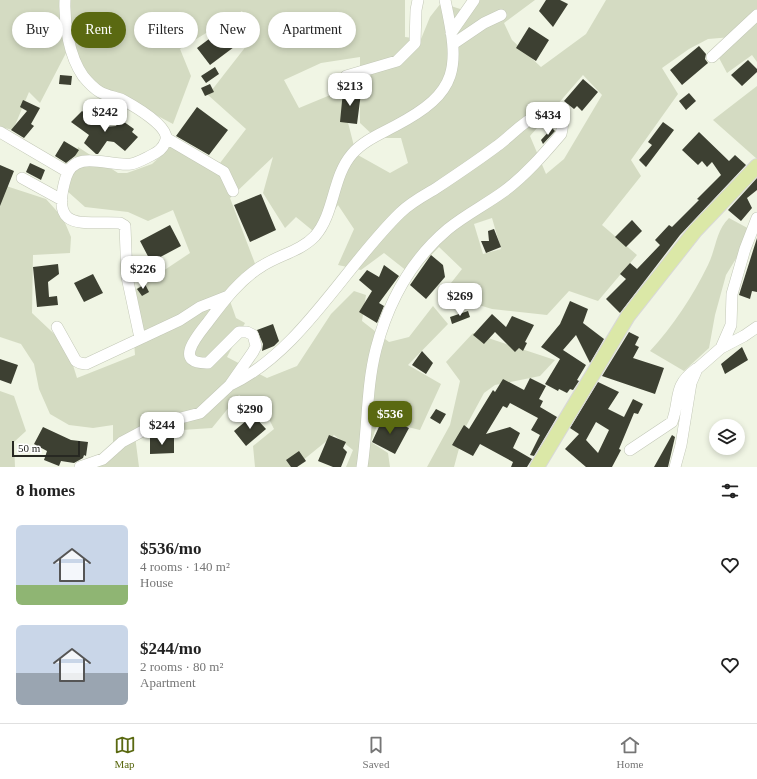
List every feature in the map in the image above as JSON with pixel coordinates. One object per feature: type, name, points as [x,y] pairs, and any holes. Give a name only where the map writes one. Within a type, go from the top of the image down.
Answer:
[{"type":"main road","points":[[537,467],[628,316],[695,231],[757,166]]},
{"type":"street","points":[[65,0],[64,16],[74,58],[83,76],[99,92],[124,101],[155,121],[163,128],[166,138],[164,147],[158,152],[132,164],[115,164],[89,160],[78,163],[68,172],[62,200],[62,211],[66,217],[71,220],[87,224],[120,223],[124,226],[127,277],[140,338]]},
{"type":"street","points":[[346,76],[397,61],[415,43],[416,10],[418,0]]},
{"type":"street","points":[[80,467],[103,458],[122,442],[154,425],[200,413],[230,385],[256,346],[253,335],[247,332],[240,332],[208,363],[194,361],[190,354],[193,342],[228,296],[258,268],[304,246],[314,237],[329,208],[343,168],[351,155],[367,141],[422,112],[435,101],[445,88],[452,71],[452,39],[445,0]]},
{"type":"street","points":[[452,39],[474,0]]},
{"type":"street","points":[[452,39],[501,15]]},
{"type":"street","points":[[712,57],[757,15]]},
{"type":"street","points":[[230,385],[250,375],[277,354],[306,322],[382,231],[402,211],[488,153],[530,120],[547,114],[555,116],[561,121],[563,127],[561,134],[531,168],[504,191],[449,228],[430,245],[411,268],[398,290],[386,317],[376,350],[362,467]]},
{"type":"street","points":[[0,132],[50,163],[68,172]]},
{"type":"street","points":[[166,138],[224,172],[233,190]]},
{"type":"street","points":[[22,178],[62,200]]},
{"type":"street","points":[[721,348],[731,325],[732,294],[745,249],[757,218]]},
{"type":"street","points":[[57,328],[76,360],[80,364],[86,364],[180,320],[200,307],[228,296]]},
{"type":"street","points":[[630,450],[672,422],[680,388],[684,378],[721,348],[744,336],[757,326]]},
{"type":"street","points":[[675,467],[681,445],[691,383],[697,369]]},
{"type":"green space","points":[[0,0],[405,0],[405,37],[421,39],[430,17],[441,3],[470,12],[472,0],[535,0],[504,23],[512,40],[541,67],[586,34],[606,0],[757,0],[757,62],[752,55],[727,73],[719,58],[732,37],[708,39],[689,49],[662,68],[678,94],[631,160],[641,176],[602,225],[637,255],[598,301],[569,291],[547,315],[492,309],[472,303],[451,283],[462,269],[439,247],[412,275],[384,253],[361,270],[338,265],[354,229],[338,205],[318,235],[296,217],[285,228],[263,193],[273,157],[230,198],[259,274],[230,301],[236,318],[245,323],[227,357],[267,378],[297,366],[331,314],[354,291],[366,295],[362,321],[389,342],[409,337],[433,306],[448,324],[408,365],[441,384],[420,430],[379,420],[371,442],[388,453],[390,467],[346,467],[353,450],[334,435],[297,465],[298,467],[255,467],[253,446],[274,429],[267,415],[239,395],[212,428],[167,431],[135,436],[139,467],[82,467],[113,454],[113,425],[93,428],[69,425],[50,414],[39,389],[34,364],[21,344],[0,337],[0,184],[46,199],[63,218],[71,237],[70,253],[33,255],[32,313],[67,346],[77,378],[135,355],[130,293],[190,253],[173,210],[148,221],[128,212],[85,207],[66,190],[78,147],[118,173],[127,173],[152,164],[164,153],[173,140],[220,163],[246,129],[208,95],[245,48],[260,48],[260,12],[206,12],[206,33],[198,38],[198,12],[134,12],[134,48],[182,48],[180,49],[191,76],[173,124],[122,97],[79,81],[66,53],[40,103],[29,92],[13,130],[0,127]],"holes":[[[360,57],[360,123],[376,138],[401,138],[408,163],[390,173],[356,154],[340,91],[299,108],[284,80],[321,63]],[[583,75],[602,95],[564,159],[546,174],[530,136]],[[492,218],[501,249],[483,254],[474,224]]]},
{"type":"green space","points":[[757,86],[757,159],[713,120]]},
{"type":"green space","points":[[729,218],[753,231],[726,275],[715,315],[709,348],[684,371],[650,351],[675,321],[696,288],[711,259],[721,228]]},
{"type":"green space","points":[[473,333],[555,360],[540,376],[495,385],[484,393],[464,430],[454,467],[427,467],[450,425],[460,381],[446,362]]},
{"type":"green space","points":[[0,391],[14,396],[26,431],[14,442],[15,467],[0,467]]},
{"type":"building","points":[[546,0],[560,0],[568,4],[553,27],[539,11]]},
{"type":"building","points":[[529,27],[549,40],[536,61],[516,48]]},
{"type":"building","points":[[206,41],[206,48],[233,48],[210,65],[197,48]]},
{"type":"building","points":[[699,46],[706,54],[705,59],[708,63],[682,85],[670,70]]},
{"type":"building","points":[[748,60],[757,69],[757,72],[742,86],[731,75]]},
{"type":"building","points":[[215,67],[219,74],[206,83],[201,76]]},
{"type":"building","points":[[60,75],[72,76],[71,85],[59,84]]},
{"type":"building","points":[[583,79],[598,92],[582,111],[577,106],[574,109],[564,101]]},
{"type":"building","points":[[210,84],[214,92],[205,96],[201,88]]},
{"type":"building","points":[[343,91],[361,93],[357,124],[340,122]]},
{"type":"building","points":[[689,93],[696,101],[686,110],[679,101]]},
{"type":"building","points":[[23,100],[40,108],[31,124],[34,126],[24,138],[11,130],[27,111],[20,107]]},
{"type":"building","points":[[197,107],[228,130],[209,155],[176,136]]},
{"type":"building","points":[[82,111],[104,127],[116,126],[120,119],[134,129],[132,132],[138,137],[125,151],[114,142],[107,141],[98,154],[96,154],[84,143],[89,135],[71,122]]},
{"type":"building","points":[[663,122],[674,130],[646,167],[639,160],[652,145],[648,142]]},
{"type":"building","points":[[552,128],[555,131],[543,144],[541,140]]},
{"type":"building","points":[[699,132],[729,161],[735,155],[746,165],[680,235],[620,313],[606,299],[626,279],[620,274],[630,263],[637,269],[660,245],[655,240],[669,225],[672,227],[721,175],[712,162],[707,167],[702,161],[698,165],[682,150]]},
{"type":"building","points":[[64,141],[79,150],[75,156],[66,163],[55,156]]},
{"type":"building","points":[[30,163],[45,170],[41,180],[26,172]]},
{"type":"building","points":[[0,165],[14,171],[0,206]]},
{"type":"building","points":[[757,178],[757,190],[747,198],[752,208],[741,221],[728,210]]},
{"type":"building","points":[[261,194],[276,230],[250,242],[234,205]]},
{"type":"building","points":[[632,220],[642,231],[626,247],[615,237]]},
{"type":"building","points":[[170,225],[181,246],[151,262],[140,241]]},
{"type":"building","points":[[494,229],[501,247],[486,253],[481,241],[489,241],[488,231]]},
{"type":"building","points":[[757,238],[757,292],[752,291],[750,299],[739,295]]},
{"type":"building","points":[[431,255],[443,265],[445,277],[426,299],[410,285]]},
{"type":"building","points":[[58,264],[59,274],[48,282],[49,297],[57,296],[58,305],[37,307],[33,267]]},
{"type":"building","points":[[384,265],[399,276],[379,303],[384,306],[377,323],[359,312],[372,291],[359,280],[367,270],[379,277]]},
{"type":"building","points":[[93,274],[103,293],[84,302],[74,283]]},
{"type":"building","points":[[145,284],[149,292],[142,296],[137,289]]},
{"type":"building","points":[[570,301],[588,309],[583,323],[604,339],[590,363],[576,335],[563,350],[586,365],[573,390],[570,389],[567,393],[559,389],[558,391],[545,384],[560,359],[541,347],[560,324]]},
{"type":"building","points":[[468,311],[470,317],[452,324],[450,317]]},
{"type":"building","points":[[492,314],[506,327],[512,316],[534,325],[525,342],[527,343],[523,351],[519,348],[515,352],[495,332],[484,344],[473,335]]},
{"type":"building","points":[[273,324],[279,341],[274,346],[262,351],[263,344],[257,330]]},
{"type":"building","points":[[629,332],[639,337],[635,345],[639,347],[633,358],[664,368],[655,394],[602,376]]},
{"type":"building","points":[[742,347],[748,360],[725,374],[721,364]]},
{"type":"building","points":[[422,351],[433,363],[426,374],[412,365]]},
{"type":"building","points":[[0,359],[18,365],[11,384],[0,380]]},
{"type":"building","points":[[530,378],[546,386],[539,399],[543,401],[540,407],[557,417],[534,456],[530,455],[540,435],[531,430],[538,418],[510,403],[507,408],[503,406],[486,434],[510,427],[520,433],[513,448],[532,459],[527,467],[511,467],[513,462],[480,444],[473,456],[452,445],[464,425],[469,429],[493,390],[495,392],[503,379],[524,390]]},
{"type":"building","points":[[598,382],[619,392],[608,409],[624,417],[633,399],[643,404],[638,414],[634,413],[619,449],[621,450],[612,467],[586,467],[565,449],[579,434],[570,428]],"holes":[[[596,422],[609,430],[598,453],[586,440]]]},
{"type":"building","points":[[436,409],[446,414],[440,424],[430,418]]},
{"type":"building","points":[[253,415],[266,429],[246,446],[234,431]]},
{"type":"building","points":[[384,416],[409,428],[395,454],[372,442]]},
{"type":"building","points":[[43,427],[71,440],[88,442],[86,456],[84,455],[83,458],[74,463],[61,461],[59,466],[44,460],[47,451],[34,444]]},
{"type":"building","points":[[329,435],[346,442],[343,448],[347,452],[341,467],[333,467],[318,461]]},
{"type":"building","points":[[672,435],[675,437],[668,467],[654,467]]},
{"type":"building","points":[[150,438],[174,438],[174,453],[150,454]]},
{"type":"building","points":[[299,451],[306,461],[297,467],[291,467],[286,460]]}]
